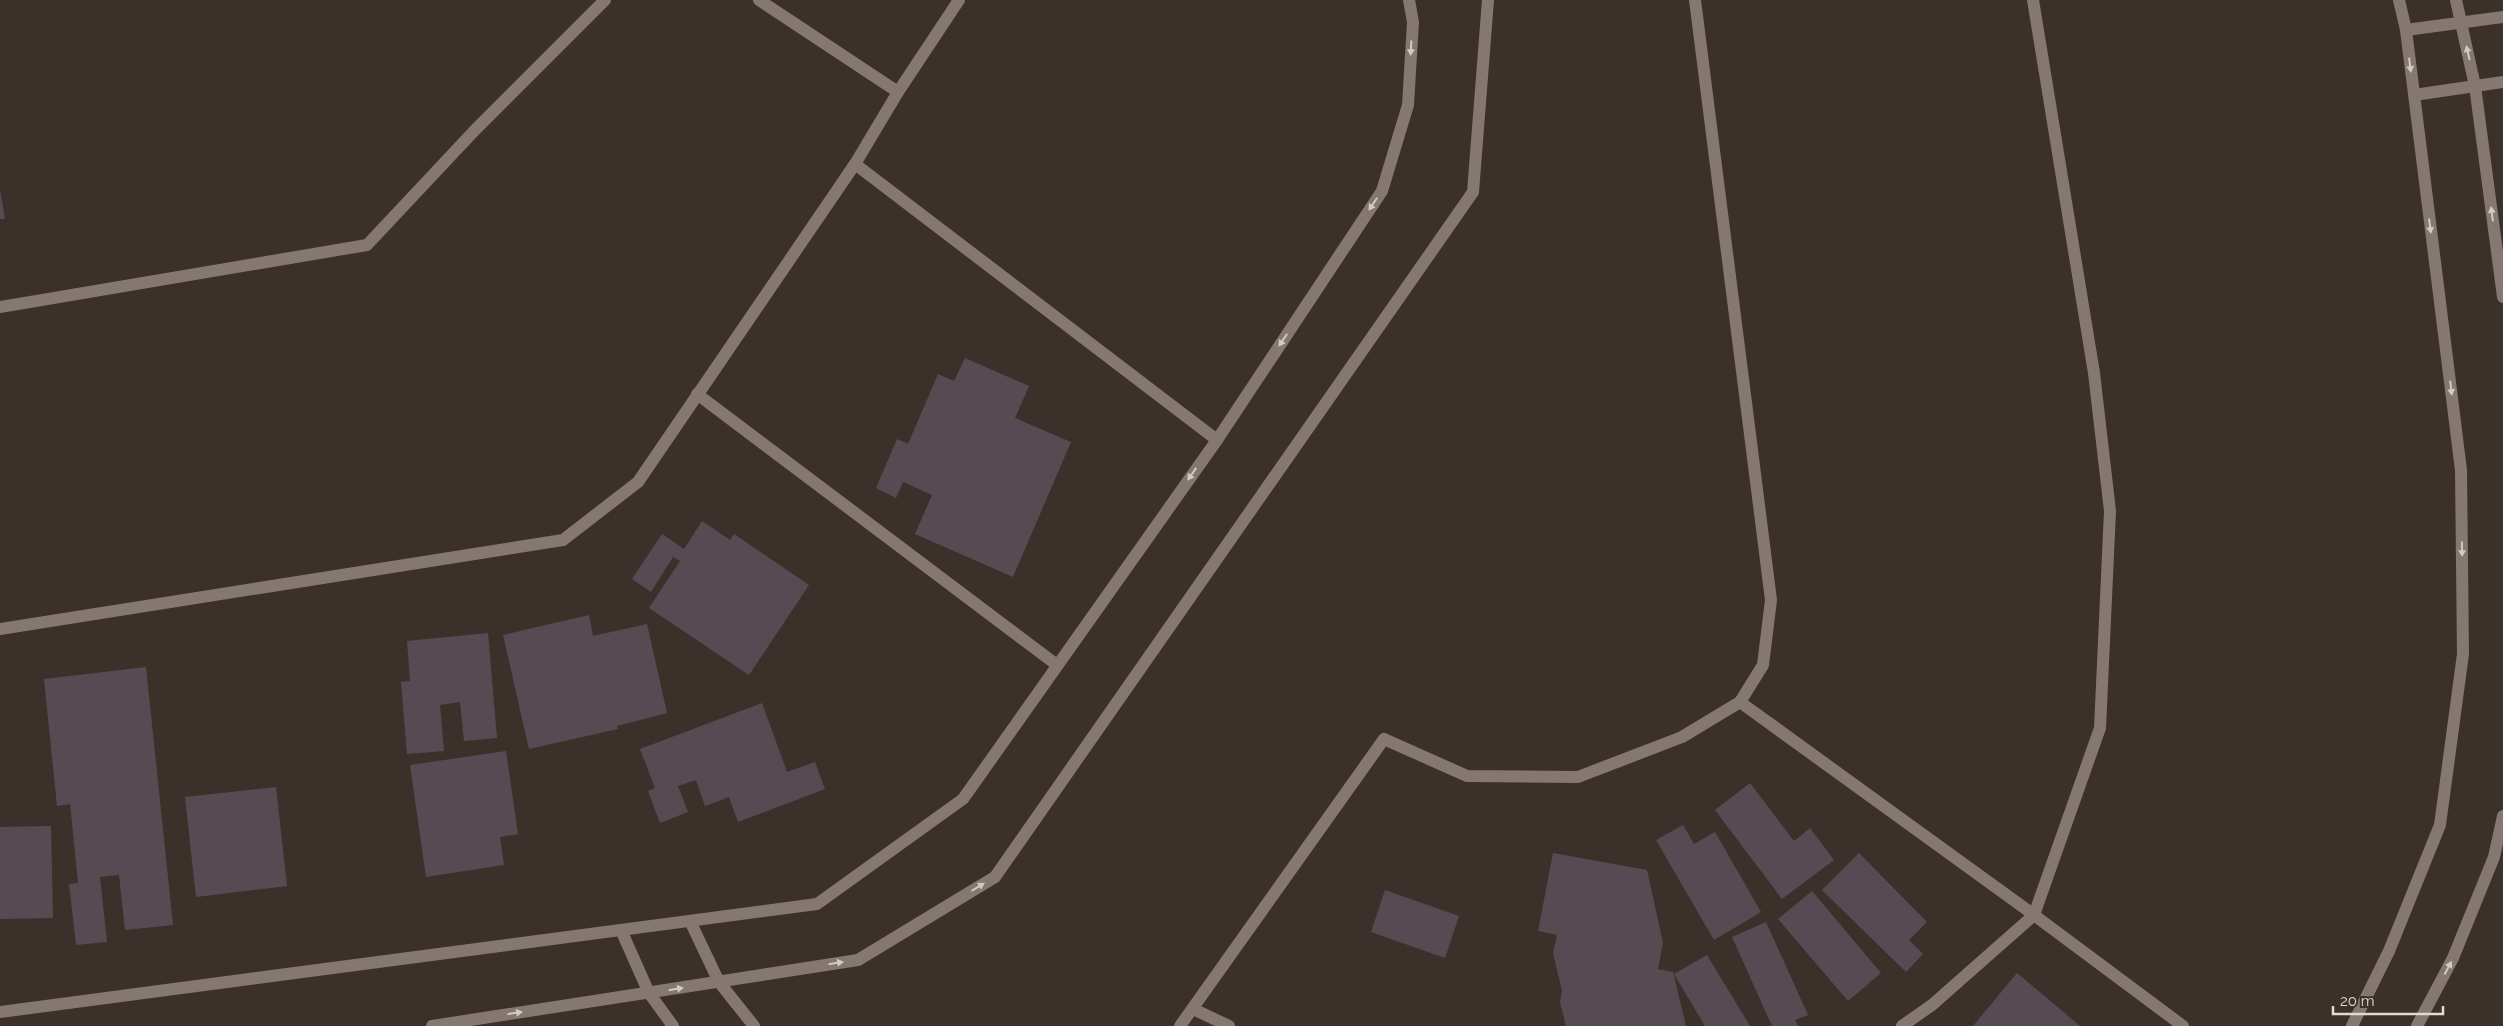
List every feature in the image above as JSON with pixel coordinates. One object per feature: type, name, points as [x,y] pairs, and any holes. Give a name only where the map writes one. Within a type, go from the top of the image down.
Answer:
[{"type":"street","points":[[0,307],[367,245],[475,130],[605,0]]},
{"type":"street","points":[[759,0],[898,92]]},
{"type":"street","points":[[0,629],[564,540],[638,482],[696,394],[855,164],[898,92],[959,0]]},
{"type":"street","points":[[0,1012],[817,904],[962,799],[1217,440],[1382,191],[1408,105],[1412,22],[1409,0]]},
{"type":"street","points":[[432,1026],[858,960],[995,877],[1473,192],[1488,0]]},
{"type":"street","points":[[1180,1026],[1384,739],[1467,776],[1578,777],[1682,737],[1740,702],[1763,665],[1771,600],[1695,0]]},
{"type":"street","points":[[1902,1026],[1932,1005],[2034,915],[2100,728],[2110,511],[2094,373],[2033,0]]},
{"type":"street","points":[[2352,1026],[2389,951],[2440,825],[2463,654],[2462,470],[2406,30],[2399,0]]},
{"type":"street","points":[[2456,0],[2476,86],[2503,297]]},
{"type":"street","points":[[2406,30],[2503,17]]},
{"type":"street","points":[[2414,95],[2503,82]]},
{"type":"street","points":[[855,164],[1217,440]]},
{"type":"street","points":[[696,394],[1057,665]]},
{"type":"street","points":[[1740,702],[2034,915],[2183,1026]]},
{"type":"street","points":[[2417,1026],[2453,958],[2494,857],[2503,816]]},
{"type":"street","points":[[690,921],[719,982],[754,1026]]},
{"type":"street","points":[[621,930],[649,993],[673,1026]]},
{"type":"street","points":[[1193,1009],[1229,1026]]},
{"type":"building","points":[[0,189],[5,219],[0,219]]},
{"type":"building","points":[[965,358],[1029,386],[1015,418],[1071,442],[1013,577],[915,534],[932,495],[903,482],[896,498],[876,488],[897,439],[908,444],[938,374],[954,381]]},
{"type":"building","points":[[702,521],[730,540],[734,534],[809,585],[749,675],[649,608],[680,561],[673,557],[651,592],[632,579],[662,534],[684,549]]},
{"type":"building","points":[[589,615],[593,636],[647,624],[667,713],[617,726],[618,729],[529,749],[503,635]]},
{"type":"building","points":[[488,633],[497,738],[464,741],[460,702],[440,705],[444,751],[407,754],[401,682],[410,681],[407,641]]},
{"type":"building","points":[[146,667],[173,925],[125,930],[119,875],[100,877],[107,942],[76,945],[69,884],[78,883],[70,804],[57,806],[44,679]]},
{"type":"building","points":[[762,703],[787,772],[815,762],[825,789],[738,822],[729,797],[705,806],[696,780],[678,786],[688,812],[660,823],[648,791],[655,788],[640,749]]},
{"type":"building","points":[[506,751],[518,834],[500,837],[504,865],[426,877],[410,765]]},
{"type":"building","points":[[1750,783],[1794,841],[1810,828],[1834,860],[1782,899],[1715,810]]},
{"type":"building","points":[[276,787],[287,886],[196,897],[185,797]]},
{"type":"building","points":[[1683,825],[1694,844],[1715,832],[1761,912],[1714,940],[1656,840]]},
{"type":"building","points":[[51,826],[53,918],[0,919],[0,827]]},
{"type":"building","points":[[1553,853],[1647,870],[1663,943],[1658,969],[1673,972],[1686,1026],[1566,1026],[1560,1002],[1562,991],[1553,953],[1557,935],[1538,931]]},
{"type":"building","points":[[1859,853],[1927,922],[1909,940],[1923,954],[1906,972],[1822,890]]},
{"type":"building","points":[[1385,890],[1459,916],[1445,958],[1371,932]]},
{"type":"building","points":[[1812,891],[1881,973],[1848,1001],[1778,919]]},
{"type":"building","points":[[1766,922],[1808,1015],[1795,1020],[1798,1026],[1772,1026],[1732,937]]},
{"type":"building","points":[[1707,955],[1750,1026],[1705,1026],[1674,974]]},
{"type":"building","points":[[2017,973],[2080,1026],[1973,1026]]}]
